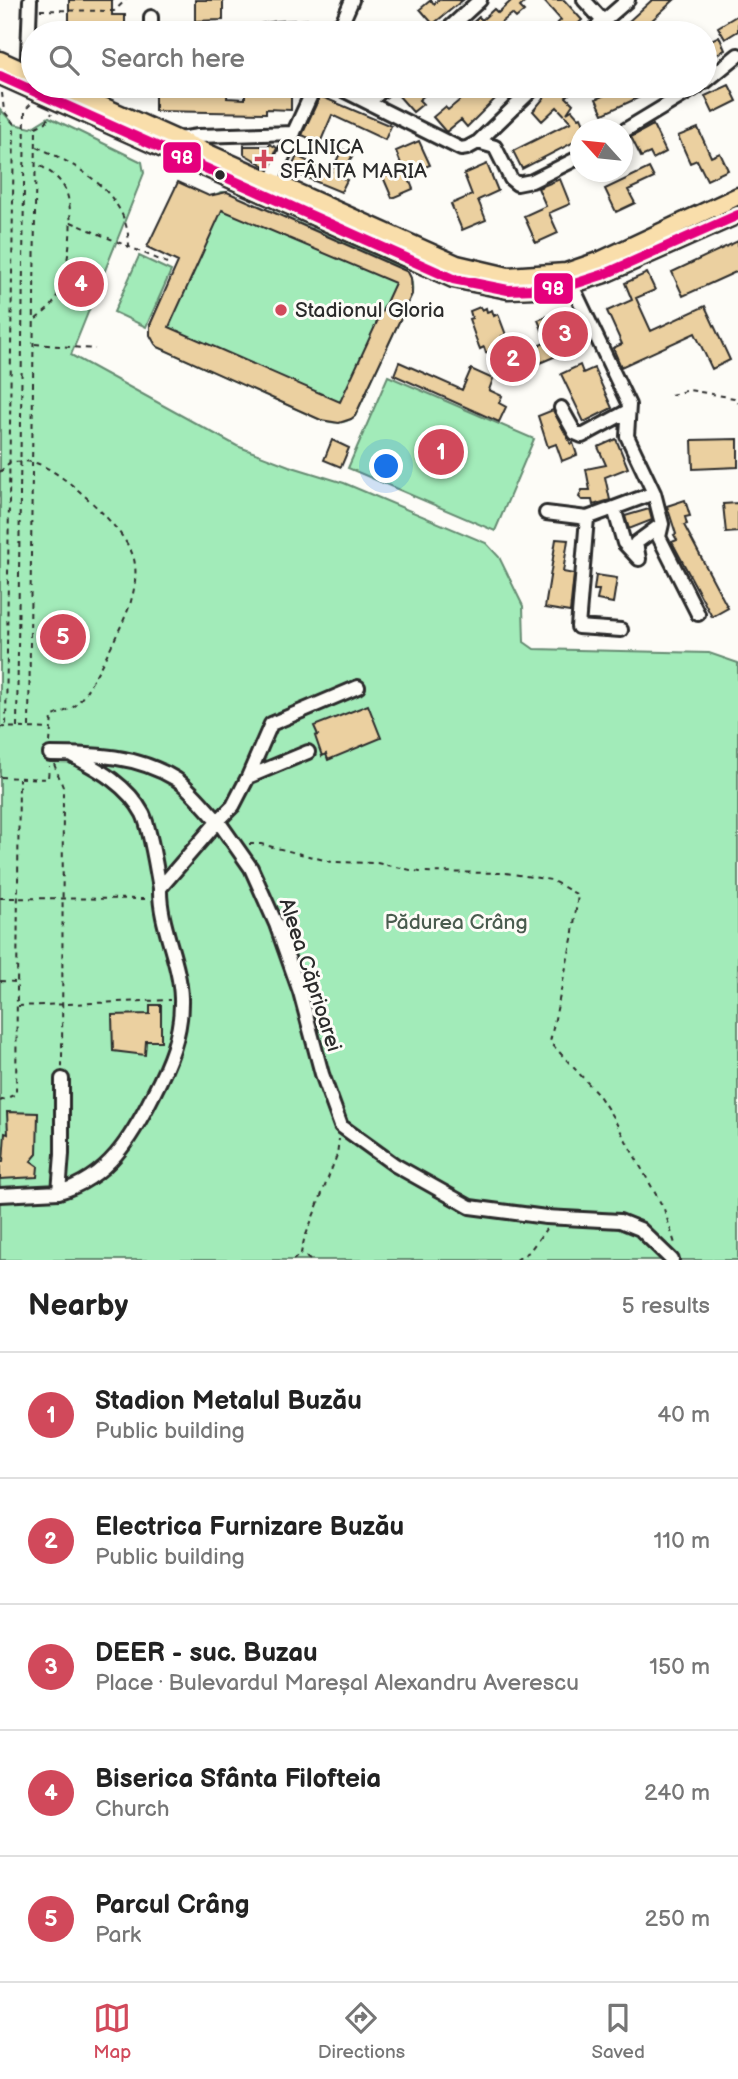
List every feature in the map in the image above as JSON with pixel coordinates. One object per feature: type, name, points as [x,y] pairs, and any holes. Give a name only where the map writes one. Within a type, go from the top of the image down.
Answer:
[{"type":"main road","points":[[2,71],[21,76]]},
{"type":"main road","points":[[53,98],[59,103],[457,264],[508,276],[569,279],[601,260],[738,215]]},
{"type":"main road","points":[[85,98],[179,139],[269,187]]},
{"type":"main road","points":[[659,242],[738,196]]},
{"type":"street","points":[[343,21],[352,0]]},
{"type":"street","points":[[457,21],[480,0]]},
{"type":"street","points":[[584,0],[604,21],[628,0]]},
{"type":"street","points":[[717,72],[738,55]]},
{"type":"street","points":[[269,187],[309,98]]},
{"type":"street","points":[[360,98],[461,149],[478,142],[524,98]]},
{"type":"street","points":[[369,102],[374,98]]},
{"type":"street","points":[[633,125],[678,98]]},
{"type":"street","points":[[179,139],[293,133]]},
{"type":"street","points":[[478,142],[495,147],[511,179],[517,184],[532,181],[570,162]]},
{"type":"street","points":[[569,279],[629,405],[627,436],[654,493],[657,531],[698,614]]},
{"type":"street","points":[[561,408],[570,427],[582,436],[628,411]]},
{"type":"street","points":[[546,513],[587,518],[654,493]]},
{"type":"street","points":[[614,508],[630,543],[657,531]]},
{"type":"street","points":[[587,518],[578,627],[621,630]]},
{"type":"street","points":[[160,894],[233,806],[271,724],[358,687]]},
{"type":"street","points":[[248,777],[308,752]]},
{"type":"street","name":"Aleea Căprioarei","points":[[50,754],[106,755],[145,764],[177,780],[218,821],[251,868],[276,924],[300,992],[322,1074],[341,1126]]},
{"type":"street","points":[[0,1195],[59,1192],[75,1187],[102,1168],[132,1136],[174,1050],[180,1024],[179,972],[144,816],[129,793],[97,769],[69,754]]},
{"type":"street","points":[[59,1192],[62,1079]]},
{"type":"street","points":[[341,1126],[395,1164],[470,1207],[620,1221],[640,1229],[674,1254]]},
{"type":"path","points":[[30,5],[74,12],[114,11],[126,0]]},
{"type":"path","points":[[2,71],[4,111],[14,124],[6,727]]},
{"type":"path","points":[[29,727],[36,127],[46,122],[59,103]]},
{"type":"path","points":[[17,727],[26,110]]},
{"type":"path","points":[[36,147],[83,171],[107,191],[122,211],[130,247]]},
{"type":"path","points":[[34,320],[52,305],[62,279],[72,214],[64,188],[52,172],[36,163]]},
{"type":"path","points":[[71,222],[167,263]]},
{"type":"path","points":[[34,344],[95,349]]},
{"type":"path","points":[[671,395],[689,390],[711,392],[734,398],[738,403]]},
{"type":"path","points":[[0,472],[10,462],[33,461],[72,485],[111,522],[134,557],[135,582],[131,604],[102,663],[76,705],[52,717],[48,779],[0,777]]},
{"type":"path","points":[[0,727],[51,729]]},
{"type":"path","points":[[50,754],[63,787],[62,1079]]},
{"type":"path","points":[[0,1101],[16,1094],[19,779]]},
{"type":"path","points":[[234,844],[261,844],[332,862],[377,863],[420,872],[506,873],[551,880],[578,895],[572,939],[550,1042],[598,1094],[614,1119],[664,1209],[674,1254]]},
{"type":"path","points":[[0,898],[62,899],[160,894]]},
{"type":"path","points":[[0,981],[17,982]]},
{"type":"path","points":[[17,1006],[181,999]]},
{"type":"path","points":[[293,1260],[301,1253],[337,1155],[341,1126]]},
{"type":"path","points":[[516,1260],[529,1252],[555,1217]]},
{"type":"path","points":[[301,1253],[310,1260]]},
{"type":"green space","name":"Pădurea Crâng","points":[[0,109],[14,124],[31,128],[49,117],[142,162],[144,173],[71,355],[237,446],[344,483],[486,543],[499,557],[523,606],[524,642],[534,649],[709,653],[738,663],[738,1260],[0,1260]]},
{"type":"green space","name":"Stadionul Gloria","points":[[222,192],[403,268],[410,276],[412,294],[355,416],[351,419],[339,422],[321,420],[158,347],[154,342],[150,325],[211,196]]},
{"type":"green space","points":[[139,256],[171,271],[146,327],[114,312]]},
{"type":"green space","points":[[388,376],[534,439],[495,531],[348,468]]},
{"type":"building","points":[[69,0],[112,0],[112,15],[125,15],[125,21],[69,21]]},
{"type":"building","points":[[195,0],[223,0],[223,20],[195,21]]},
{"type":"building","points":[[431,0],[434,4],[438,0],[463,0],[437,21],[430,21],[420,9]]},
{"type":"building","points":[[512,0],[527,0],[520,7],[524,11],[516,18],[512,14],[503,21],[475,21],[479,17],[482,20],[494,9],[498,13]]},
{"type":"building","points":[[543,0],[564,0],[582,20],[561,20]]},
{"type":"building","points":[[652,0],[674,0],[651,21],[629,21]]},
{"type":"building","points":[[738,15],[738,31],[725,39],[718,27]]},
{"type":"building","points":[[719,36],[725,50],[717,54]]},
{"type":"building","points":[[729,85],[737,101],[713,113],[706,98],[717,98],[717,90]]},
{"type":"building","points":[[155,98],[291,98],[291,110],[266,109],[266,113],[155,111]]},
{"type":"building","points":[[319,98],[391,126],[385,140],[332,115],[320,143],[302,135]]},
{"type":"building","points":[[401,98],[421,98],[419,100],[423,104],[413,112]]},
{"type":"building","points":[[462,98],[496,98],[467,127],[461,120],[446,132],[433,117],[445,107],[448,110]]},
{"type":"building","points":[[544,98],[567,98],[573,104],[567,113],[572,110],[582,119],[570,121],[557,107],[542,121],[533,111]]},
{"type":"building","points":[[598,98],[638,98],[603,114],[596,99]]},
{"type":"building","points":[[570,122],[570,144],[522,169],[513,151]]},
{"type":"building","points":[[653,125],[666,152],[653,159],[650,153],[641,157],[633,136]]},
{"type":"building","points":[[698,128],[711,157],[720,153],[728,170],[707,180],[697,160],[690,163],[678,136]]},
{"type":"building","points":[[419,141],[430,165],[407,174],[413,189],[392,198],[383,177],[403,169],[396,151]]},
{"type":"building","points":[[270,144],[277,148],[270,164],[265,166],[244,154],[244,146]]},
{"type":"building","points":[[342,149],[353,154],[342,178],[347,180],[341,192],[290,171],[297,156],[331,173]]},
{"type":"building","points":[[487,164],[498,191],[478,200],[486,220],[462,230],[451,204],[472,195],[464,174]]},
{"type":"building","points":[[649,168],[654,178],[628,190],[635,203],[616,212],[605,189],[620,182],[633,182],[633,176]]},
{"type":"building","points":[[560,179],[570,204],[549,213],[558,233],[536,243],[524,216],[546,206],[538,188]]},
{"type":"building","points":[[178,182],[209,196],[227,192],[408,272],[412,294],[355,416],[339,423],[321,420],[158,347],[150,335],[150,325],[178,262],[147,247]],"holes":[[[222,210],[395,283],[340,402],[169,327]]]},
{"type":"building","points":[[738,241],[738,271],[683,296],[672,272]]},
{"type":"building","points":[[79,271],[89,275],[81,295],[71,291]]},
{"type":"building","points":[[647,273],[655,290],[636,298],[651,331],[705,306],[730,360],[712,369],[695,333],[621,367],[613,348],[622,344],[607,311],[632,300],[625,283]]},
{"type":"building","points":[[480,307],[482,310],[486,308],[487,312],[492,310],[494,316],[498,314],[506,335],[502,336],[509,352],[529,343],[531,349],[547,342],[538,320],[555,313],[559,323],[564,321],[566,327],[579,321],[589,342],[507,377],[495,349],[486,353],[484,347],[480,349],[469,319],[472,318],[470,311]]},
{"type":"building","points":[[399,362],[462,390],[471,369],[493,379],[489,390],[502,396],[499,403],[506,407],[499,422],[394,375]]},
{"type":"building","points":[[580,365],[583,373],[594,368],[612,408],[584,422],[561,374]]},
{"type":"building","points":[[553,410],[571,444],[573,443],[577,455],[562,461],[556,444],[548,447],[538,416]]},
{"type":"building","points":[[616,439],[628,468],[605,477],[610,500],[593,505],[592,500],[582,500],[579,497],[582,490],[590,490],[586,469],[606,465],[598,447]]},
{"type":"building","points":[[738,439],[738,467],[693,469],[692,440]]},
{"type":"building","points":[[332,440],[349,448],[341,467],[324,460]]},
{"type":"building","points":[[685,500],[690,516],[685,517],[687,524],[684,525],[728,608],[712,617],[672,542],[677,540],[667,506]]},
{"type":"building","points":[[738,503],[738,532],[726,533],[723,504]]},
{"type":"building","points":[[649,509],[652,520],[629,529],[625,516]]},
{"type":"building","points":[[556,539],[568,540],[563,572],[574,574],[570,612],[545,608]]},
{"type":"building","points":[[596,575],[617,578],[613,603],[597,600],[599,590],[594,590]]},
{"type":"building","points":[[368,705],[381,738],[328,760],[326,754],[322,756],[314,726]]},
{"type":"building","points":[[150,1005],[161,1005],[161,1041],[146,1041],[145,1055],[113,1051],[112,1015],[150,1014]]},
{"type":"building","points":[[7,1112],[38,1113],[37,1154],[31,1161],[38,1166],[37,1177],[0,1179],[5,1133],[8,1134]]},
{"type":"transit line","name":"98","points":[[0,76],[21,85]]},
{"type":"transit line","name":"98","points":[[49,98],[453,279],[508,290],[562,288],[605,274],[738,215]]},
{"type":"place","name":"CLINICA SFÂNTA MARIA","points":[[264,159]]},
{"type":"place","name":"Biserica Sfânta Filofteia","points":[[81,284]]},
{"type":"place","name":"Stadionul Gloria","points":[[281,310]]},
{"type":"place","name":"DEER - suc. Buzau","points":[[565,334]]},
{"type":"place","name":"Electrica Furnizare Buzău","points":[[513,359]]},
{"type":"place","name":"Stadion Metalul Buzău","points":[[441,452]]},
{"type":"place","name":"Parcul Crâng","points":[[63,637]]}]
